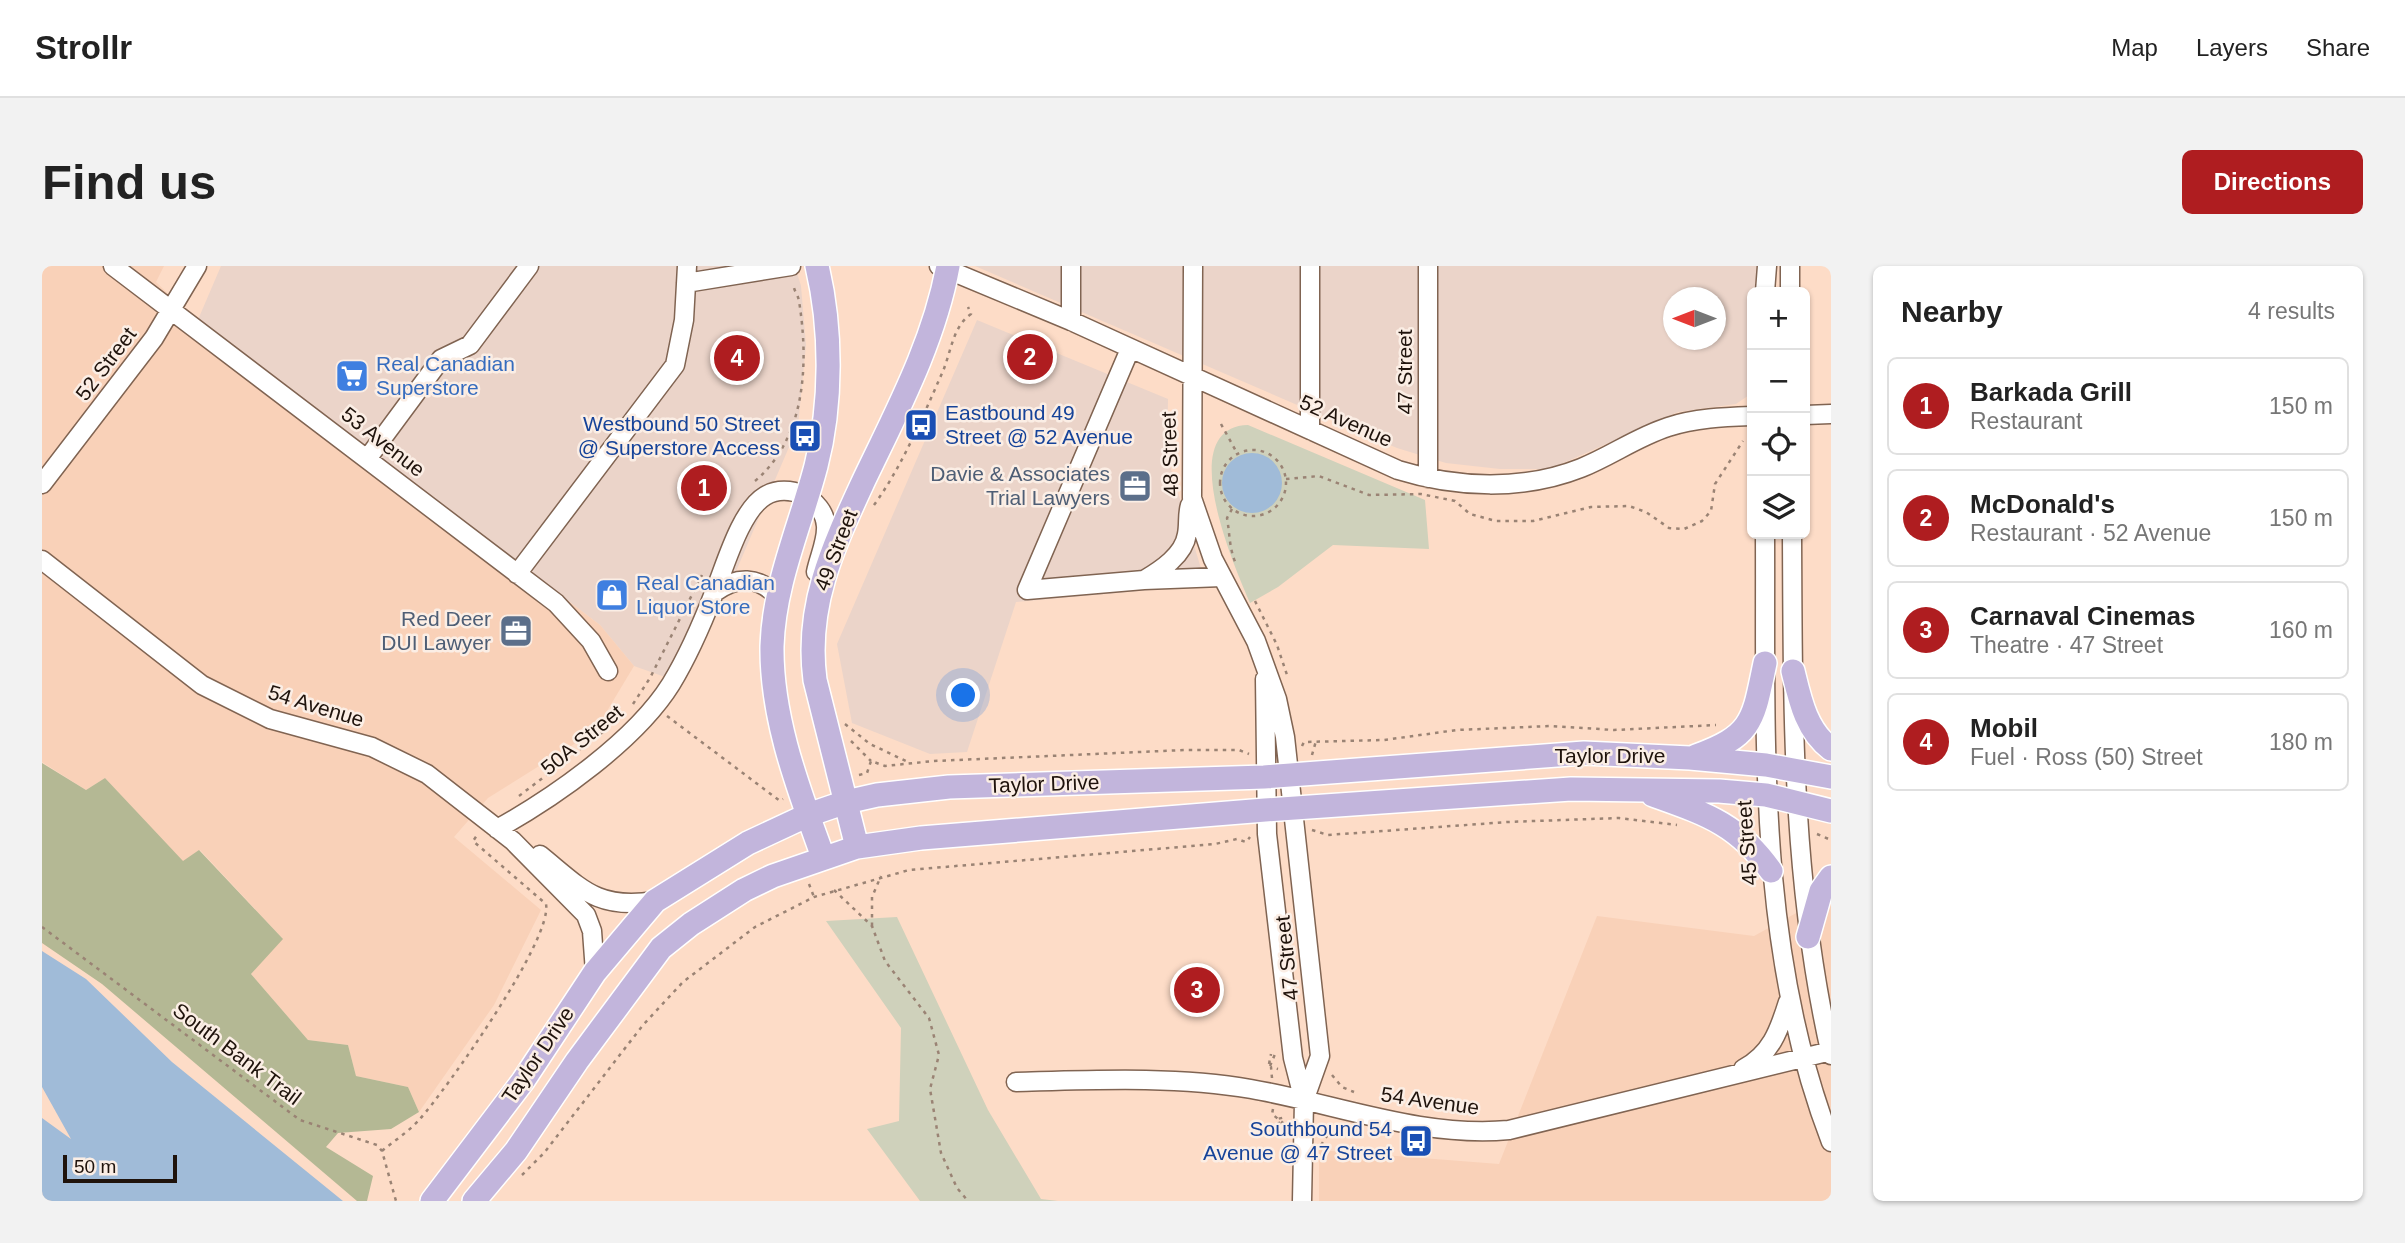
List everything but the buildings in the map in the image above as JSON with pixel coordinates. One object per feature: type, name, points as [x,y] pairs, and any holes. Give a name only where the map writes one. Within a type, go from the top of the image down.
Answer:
[{"type":"main road","points":[[817,266],[826,337],[826,393],[822,434],[778,596],[773,676],[789,761],[823,857]]},
{"type":"main road","name":"49 Street","points":[[857,847],[815,680],[812,657],[815,610],[831,550],[915,372],[936,319],[945,267]]},
{"type":"main road","points":[[1690,758],[1735,739],[1746,728],[1753,717],[1765,663]]},
{"type":"main road","points":[[1793,671],[1806,718],[1820,740],[1831,749]]},
{"type":"main road","name":"Taylor Drive","points":[[432,1201],[523,1080],[594,972],[655,901],[706,866],[808,815],[846,802],[877,795],[949,787],[1264,777],[1584,753],[1766,765],[1831,777]]},
{"type":"main road","points":[[1634,788],[1696,810],[1728,825],[1757,851],[1771,871]]},
{"type":"main road","name":"Taylor Drive","points":[[474,1201],[516,1152],[577,1061],[661,948],[691,924],[744,890],[823,857],[857,847],[921,838],[1517,792],[1634,788],[1766,795],[1831,811]]},
{"type":"main road","points":[[1808,937],[1821,891],[1831,877]]},
{"type":"street","name":"53 Avenue","points":[[113,266],[368,459],[575,621],[608,671]]},
{"type":"street","name":"52 Street","points":[[42,484],[172,311],[197,266]]},
{"type":"street","points":[[368,459],[441,359],[470,345],[529,266]]},
{"type":"street","points":[[517,574],[675,365],[684,320],[687,274],[791,266]]},
{"type":"street","points":[[1070,266],[1070,321]]},
{"type":"street","name":"48 Street","points":[[1192,266],[1192,498],[1222,577],[1247,622],[1277,699],[1292,775]]},
{"type":"street","points":[[1310,266],[1310,430]]},
{"type":"street","name":"47 Street","points":[[1427,478],[1429,266]]},
{"type":"street","points":[[1765,287],[1767,266]]},
{"type":"street","points":[[1790,266],[1790,287]]},
{"type":"street","name":"52 Avenue","points":[[945,267],[1398,470],[1427,478],[1486,484],[1540,480],[1581,468],[1669,426],[1709,418],[1747,416]]},
{"type":"street","points":[[1130,349],[1027,590],[1144,580],[1222,577]]},
{"type":"street","points":[[1810,415],[1831,414]]},
{"type":"street","name":"50A Street","points":[[497,829],[526,813],[612,749],[654,706],[676,676],[715,593],[721,572],[756,505],[778,491],[806,496]]},
{"type":"street","points":[[806,496],[822,512],[826,527],[814,576],[815,610]]},
{"type":"street","points":[[1144,580],[1168,564],[1185,541],[1192,498]]},
{"type":"street","name":"45 Street","points":[[1765,539],[1766,795],[1771,871],[1789,998],[1803,1059],[1831,1142]]},
{"type":"street","points":[[1792,539],[1795,801],[1808,937],[1831,1053]]},
{"type":"street","name":"54 Avenue","points":[[42,560],[202,685],[270,719],[387,752],[426,774],[513,841]]},
{"type":"street","points":[[715,593],[727,583],[748,580],[769,587],[778,596]]},
{"type":"street","name":"48 Street","points":[[1264,777],[1265,667]]},
{"type":"street","name":"47 Street","points":[[1292,775],[1320,1056],[1304,1101]]},
{"type":"street","name":"47 Street","points":[[1264,777],[1265,810],[1293,1058],[1304,1101],[1302,1201]]},
{"type":"street","points":[[513,841],[530,848],[599,899],[616,904],[655,901]]},
{"type":"street","points":[[513,841],[586,915],[592,931],[594,972]]},
{"type":"street","points":[[1728,1078],[1753,1064],[1768,1049],[1779,1030],[1789,998]]},
{"type":"street","name":"54 Avenue","points":[[1016,1082],[1111,1079],[1222,1086],[1427,1128],[1480,1132],[1509,1130],[1831,1053]]},
{"type":"path","points":[[749,486],[778,458],[798,409],[802,357],[799,298],[794,288]]},
{"type":"path","points":[[870,511],[903,456],[942,372],[957,329],[971,314],[968,307]]},
{"type":"path","points":[[1221,424],[1237,453]]},
{"type":"path","points":[[1286,479],[1319,476],[1369,495],[1421,494],[1455,501],[1470,514],[1496,521],[1533,521],[1591,507],[1629,506],[1646,512],[1669,528],[1684,529],[1702,521],[1711,511],[1715,484],[1743,440]]},
{"type":"path","points":[[1257,449],[1267,452],[1282,467],[1286,479],[1283,497],[1269,512],[1247,516],[1227,505],[1219,484],[1226,462],[1237,453],[1257,449]]},
{"type":"path","points":[[629,709],[639,695],[704,571]]},
{"type":"path","points":[[639,695],[780,801],[800,792]]},
{"type":"path","points":[[515,800],[529,785],[593,741],[623,715]]},
{"type":"path","points":[[844,729],[841,719],[870,744],[911,763]]},
{"type":"path","points":[[1299,750],[1304,742],[1384,740],[1457,730],[1560,725],[1614,730],[1723,725]]},
{"type":"path","points":[[847,737],[871,761],[885,766],[1204,750],[1239,750],[1246,754]]},
{"type":"path","points":[[1312,759],[1316,741]]},
{"type":"path","points":[[841,779],[867,773],[871,761]]},
{"type":"path","points":[[1314,830],[1328,835],[1507,822],[1619,818],[1682,826]]},
{"type":"path","points":[[1312,837],[1319,826],[1317,825]]},
{"type":"path","points":[[1808,831],[1831,840]]},
{"type":"path","points":[[396,1201],[389,1187],[382,1151],[428,1110],[507,996],[545,922],[546,904],[473,841],[478,835]]},
{"type":"path","points":[[521,1176],[544,1153],[643,1025],[683,982],[755,927],[834,890],[881,876],[932,867],[1215,844],[1237,839],[1246,842],[1248,839]]},
{"type":"path","points":[[881,876],[872,897],[872,926],[885,961],[929,1018],[939,1055],[930,1089],[941,1153],[957,1188],[968,1201]]},
{"type":"path","points":[[834,890],[872,926]]},
{"type":"path","name":"South Bank Trail","points":[[42,927],[300,1120],[369,1141],[382,1151]]},
{"type":"path","points":[[1271,1054],[1271,1066],[1274,1060]]},
{"type":"path","points":[[1330,1069],[1338,1084],[1354,1092]]},
{"type":"path","points":[[1273,1110],[1272,1114],[1282,1124]]},
{"type":"path","points":[[1277,1119],[1282,1116]]},
{"type":"path","points":[[1320,1149],[1327,1136],[1337,1130],[1337,1134],[1353,1131]]},
{"type":"shaded area","points":[[42,266],[164,266],[156,282],[197,322],[600,625],[634,666],[595,731],[488,798],[454,837],[541,910],[494,1005],[419,1112],[408,1087],[356,1076],[348,1045],[308,1040],[251,974],[282,938],[200,850],[183,862],[105,778],[86,790],[42,762]]},
{"type":"shaded area","points":[[221,266],[795,266],[801,286],[806,345],[798,426],[728,590],[682,683],[634,666],[600,625],[197,322]]},
{"type":"shaded area","points":[[975,266],[1762,266],[1761,287],[1747,287],[1747,396],[1736,404],[1678,412],[1550,469],[1500,469],[1446,463],[1397,448]]},
{"type":"shaded area","points":[[977,320],[1168,399],[1167,456],[1206,585],[1016,602],[967,752],[930,754],[852,723],[837,644]]},
{"type":"shaded area","points":[[1831,894],[1831,1201],[1319,1201],[1319,1150],[1499,1164],[1597,916],[1754,936]]},
{"type":"green space","points":[[1248,425],[1425,500],[1429,549],[1333,545],[1278,587],[1250,603],[1223,532],[1215,502],[1212,473],[1215,449],[1226,432]]},
{"type":"green space","points":[[42,763],[86,790],[105,778],[183,861],[199,850],[283,939],[251,974],[308,1040],[348,1045],[356,1076],[408,1087],[419,1112],[391,1129],[338,1133],[326,1147],[373,1176],[367,1201],[357,1201],[102,984],[42,943]]},
{"type":"green space","points":[[897,917],[988,1110],[1041,1199],[1058,1201],[920,1201],[867,1129],[899,1121],[901,1028],[826,921]]},
{"type":"water","points":[[1246,453],[1258,453],[1277,466],[1282,483],[1280,495],[1269,508],[1258,513],[1246,513],[1227,500],[1222,489],[1222,477],[1235,458]]},
{"type":"water","points":[[42,951],[86,979],[172,1062],[343,1201],[42,1201],[42,1118],[71,1139],[42,1087]]},
{"type":"place","name":"McDonald's","points":[[1030,357]]},
{"type":"place","name":"Mobil","points":[[737,358]]},
{"type":"place","name":"Real Canadian Superstore","points":[[352,376]]},
{"type":"place","name":"Eastbound 49 Street @ 52 Avenue","points":[[921,425]]},
{"type":"place","name":"Westbound 50 Street @ Superstore Access","points":[[805,436]]},
{"type":"place","name":"Davie & Associates Trial Lawyers","points":[[1135,486]]},
{"type":"place","name":"Barkada Grill","points":[[704,488]]},
{"type":"place","name":"Real Canadian Liquor Store","points":[[612,595]]},
{"type":"place","name":"Red Deer DUI Lawyer","points":[[516,631]]},
{"type":"place","name":"Carnaval Cinemas","points":[[1197,990]]},
{"type":"place","name":"Southbound 54 Avenue @ 47 Street","points":[[1416,1141]]}]
